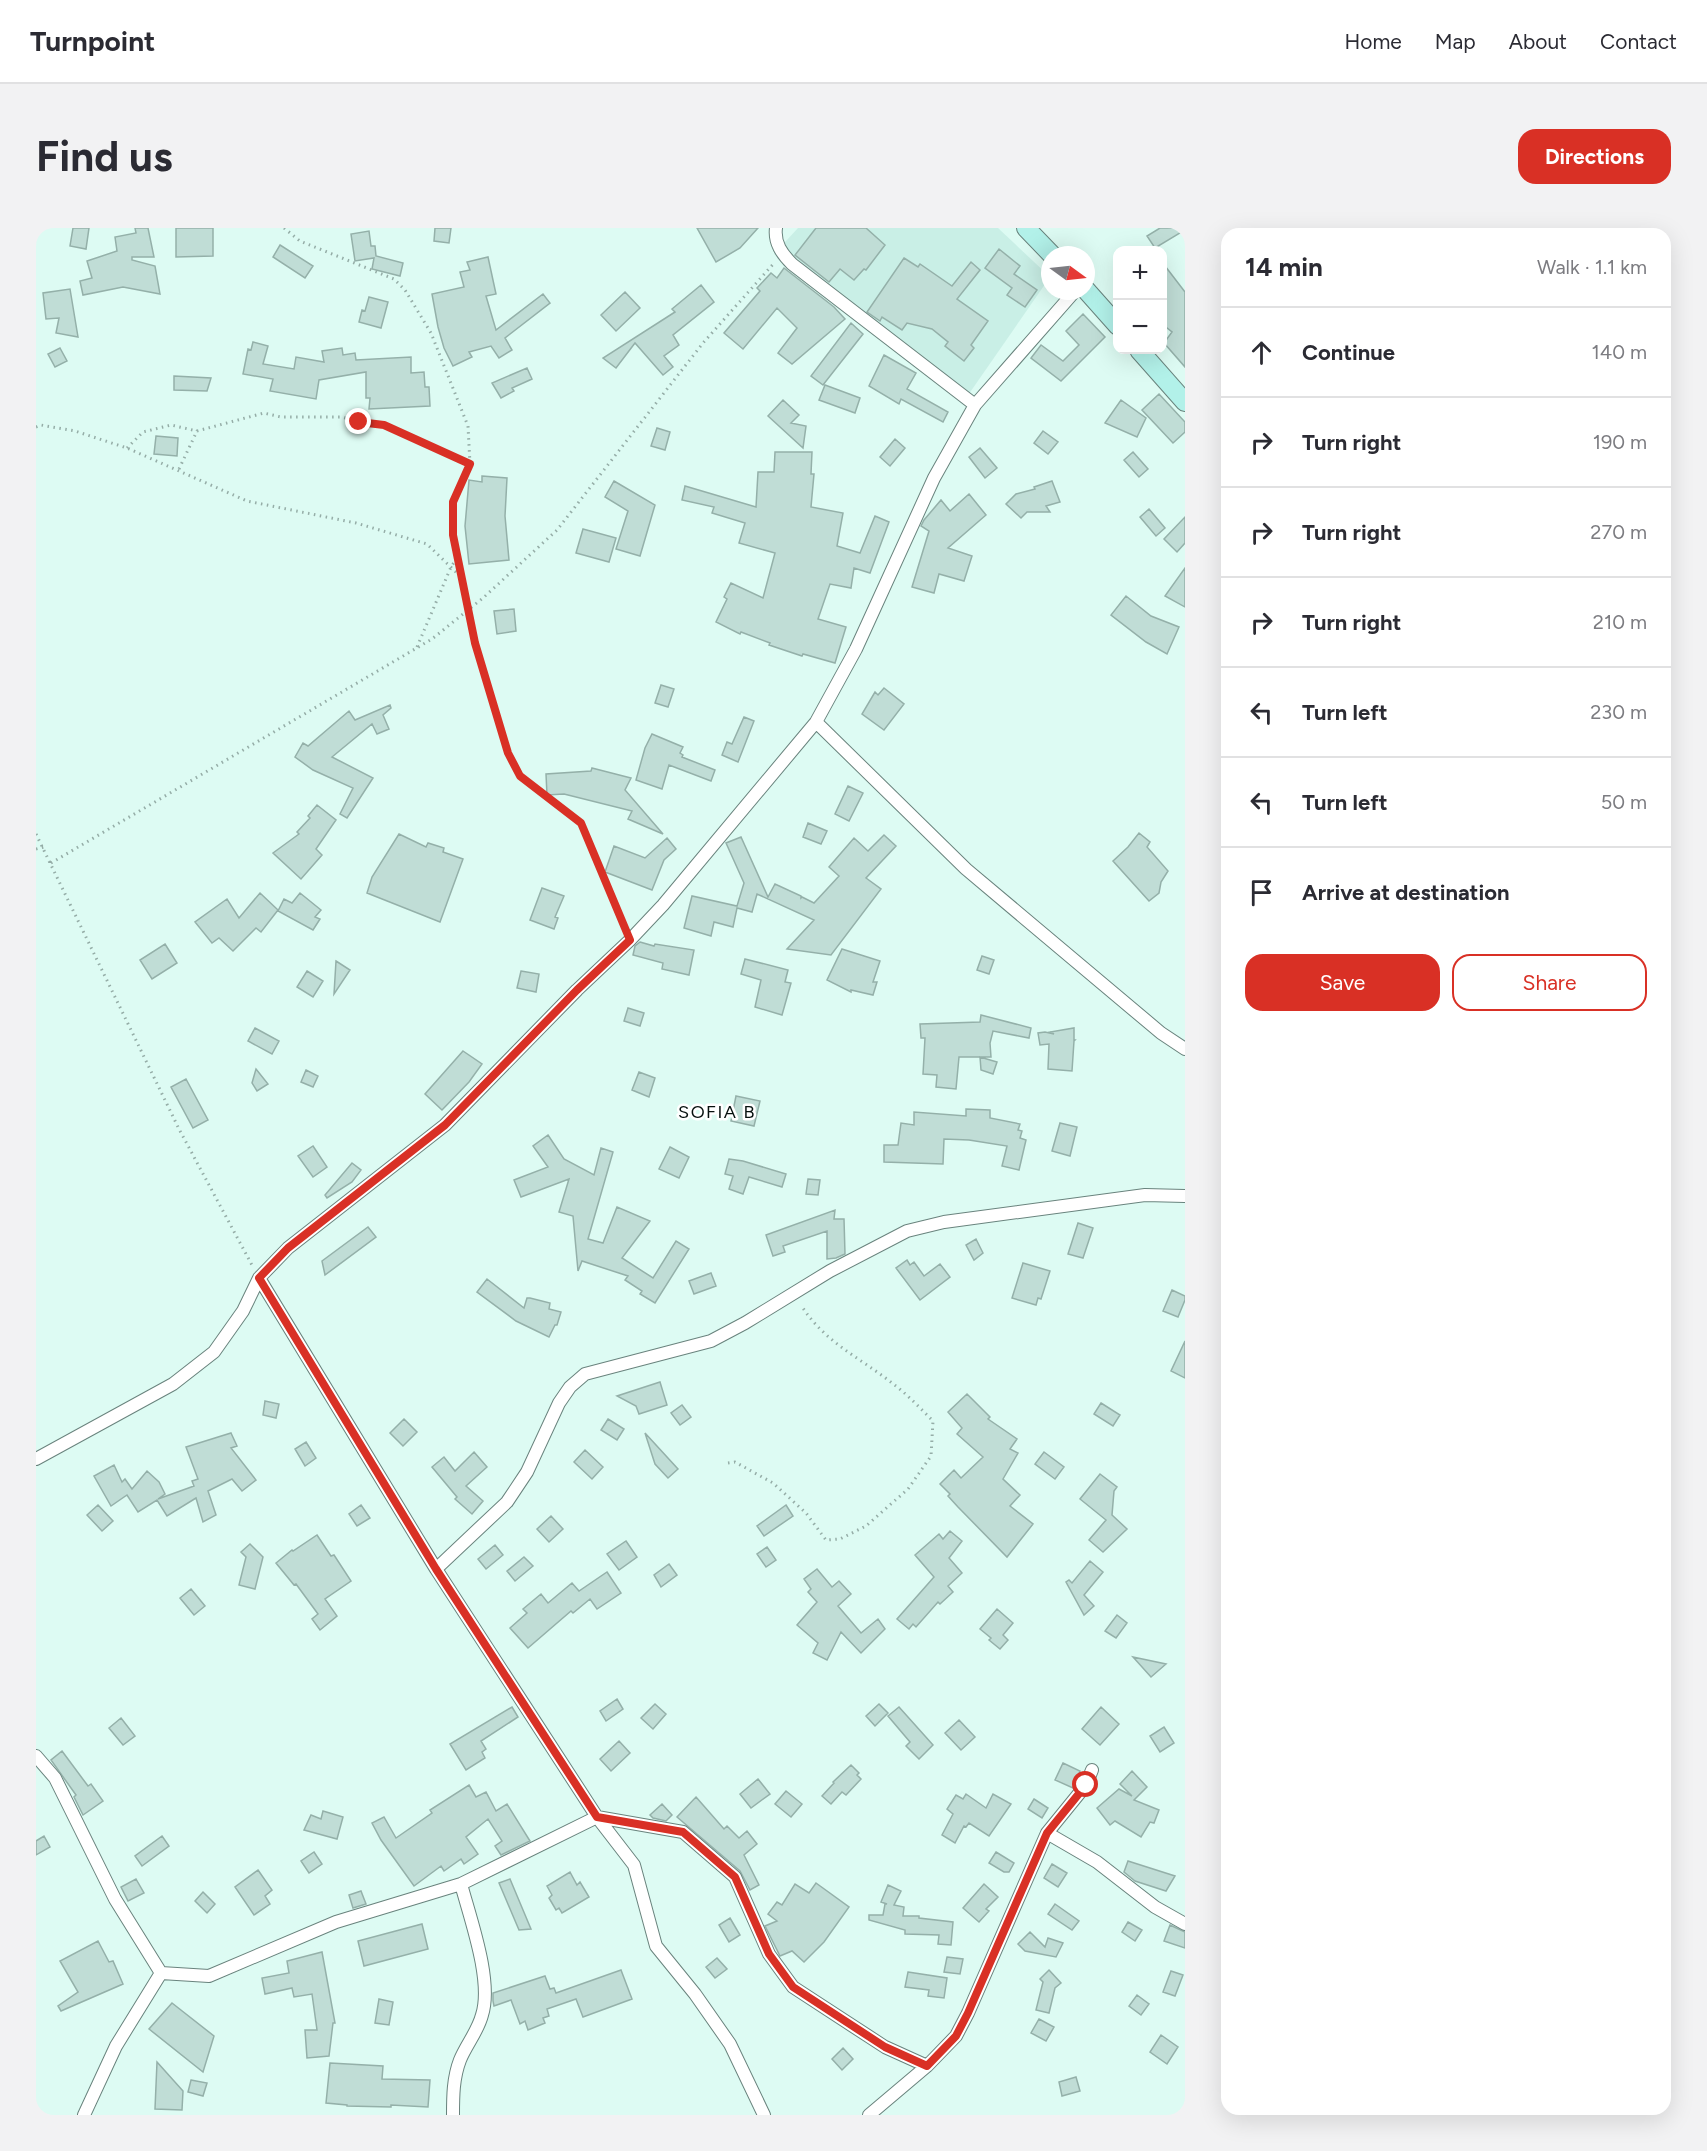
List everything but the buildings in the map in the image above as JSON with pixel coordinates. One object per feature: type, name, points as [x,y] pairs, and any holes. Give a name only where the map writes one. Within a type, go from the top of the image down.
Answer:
[{"type":"street","points":[[776,228],[775,237],[782,254],[792,264],[975,405]]},
{"type":"street","points":[[1026,228],[1043,246]]},
{"type":"street","points":[[36,1459],[174,1384],[214,1352],[243,1311],[259,1278],[288,1248],[445,1125],[670,897],[816,722],[856,649],[934,478],[975,405],[1067,300]]},
{"type":"street","points":[[1095,300],[1113,320]]},
{"type":"street","points":[[1143,354],[1185,402]]},
{"type":"street","points":[[816,722],[966,869],[1161,1033],[1185,1049]]},
{"type":"street","points":[[436,1569],[507,1502],[526,1472],[559,1403],[570,1387],[585,1374],[711,1341],[830,1271],[907,1231],[944,1222],[1145,1195],[1185,1196]]},
{"type":"street","points":[[259,1278],[436,1569],[597,1817],[634,1866],[656,1946],[695,1994],[729,2044],[764,2115]]},
{"type":"street","points":[[36,1756],[55,1778],[116,1899],[161,1973]]},
{"type":"street","points":[[869,2115],[927,2066],[956,2036],[1047,1833],[1086,1785],[1092,1770]]},
{"type":"street","points":[[161,1973],[209,1976],[336,1922],[461,1884],[597,1817],[683,1832],[735,1877],[769,1954],[793,1987],[885,2047],[927,2066]]},
{"type":"street","points":[[1047,1833],[1096,1862],[1155,1907],[1185,1924]]},
{"type":"street","points":[[453,2115],[453,2085],[459,2061],[483,2015],[485,1989],[479,1952],[461,1884]]},
{"type":"street","points":[[84,2115],[116,2046],[161,1973]]},
{"type":"path","points":[[284,228],[300,241],[394,279],[405,290],[430,333],[468,426],[470,464],[453,502],[453,535],[475,643],[508,753],[520,776],[581,823],[630,940]]},
{"type":"path","points":[[51,863],[432,639],[468,610],[557,530],[703,343],[782,254]]},
{"type":"path","points":[[127,448],[143,432],[171,425],[197,431],[264,413],[280,417],[340,417],[384,425],[470,464]]},
{"type":"path","points":[[36,427],[41,424],[75,431],[127,448],[247,501],[356,523],[427,544],[461,577]]},
{"type":"path","points":[[179,469],[197,431]]},
{"type":"path","points":[[416,648],[457,558]]},
{"type":"path","points":[[36,834],[179,1130],[259,1278]]},
{"type":"path","points":[[36,849],[44,847]]},
{"type":"path","points":[[728,1463],[735,1462],[773,1483],[806,1513],[826,1540],[840,1539],[866,1526],[908,1489],[931,1456],[933,1421],[893,1383],[844,1351],[809,1318],[794,1293]]},
{"type":"shaded area","points":[[798,228],[998,228],[1041,269],[1041,290],[964,401],[774,254]]},
{"type":"district","name":"SOFIA B","points":[[717,1112]]},
{"type":"route","points":[[359,422],[384,425],[470,464],[453,502],[453,535],[475,643],[508,753],[520,776],[581,823],[630,940],[577,990],[445,1125],[288,1248],[259,1278],[436,1569],[597,1817],[683,1832],[735,1877],[769,1954],[793,1987],[885,2047],[927,2066],[956,2036],[1047,1833],[1086,1785]]}]
